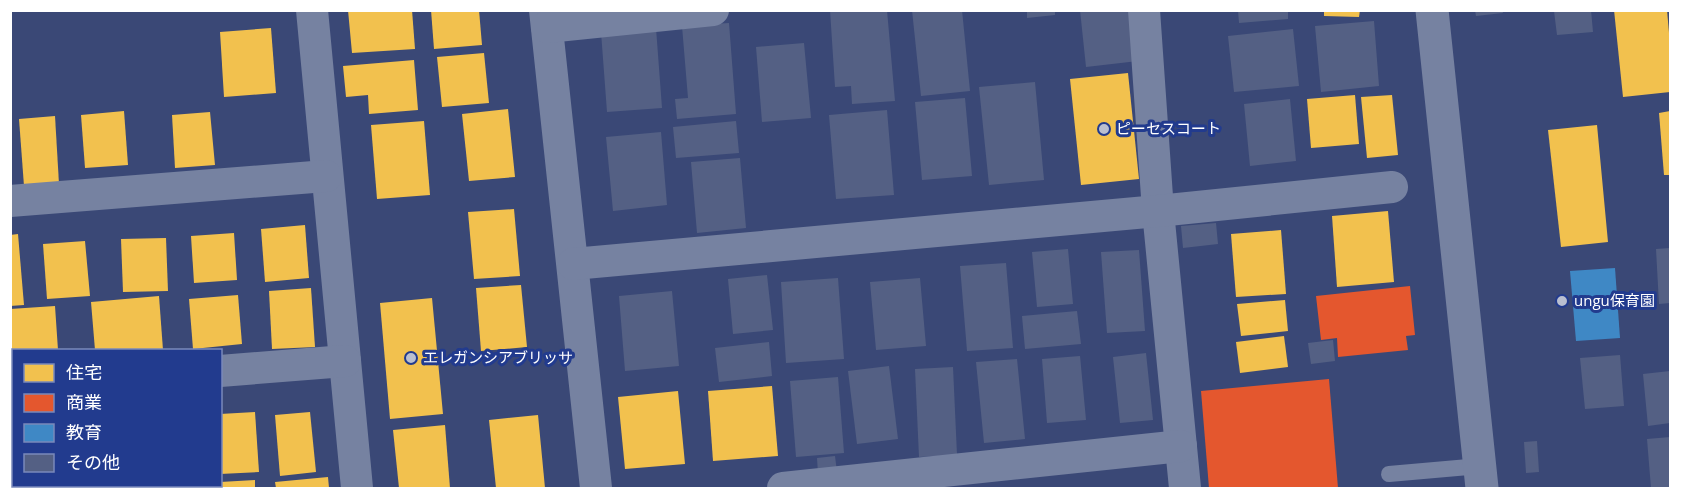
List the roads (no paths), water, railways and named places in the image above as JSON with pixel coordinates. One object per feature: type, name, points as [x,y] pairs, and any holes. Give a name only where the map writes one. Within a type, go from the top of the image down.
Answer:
[{"type":"street","points":[[312,10],[357,489]]},
{"type":"street","points":[[596,489],[546,19],[713,10]]},
{"type":"street","points":[[1144,10],[1158,211],[1185,489]]},
{"type":"street","points":[[1432,10],[1481,477]]},
{"type":"street","points":[[10,201],[326,176]]},
{"type":"street","points":[[573,264],[1158,211],[1392,187]]},
{"type":"street","points":[[222,371],[345,361]]},
{"type":"street","points":[[783,489],[1181,446]]},
{"type":"lane","points":[[1389,474],[1481,477]]},
{"type":"place","name":"ピーセスコート","points":[[1104,129]]},
{"type":"place","name":"ungu保育園","points":[[1562,301]]},
{"type":"place","name":"エレガンシアブリッサ","points":[[411,358]]}]
